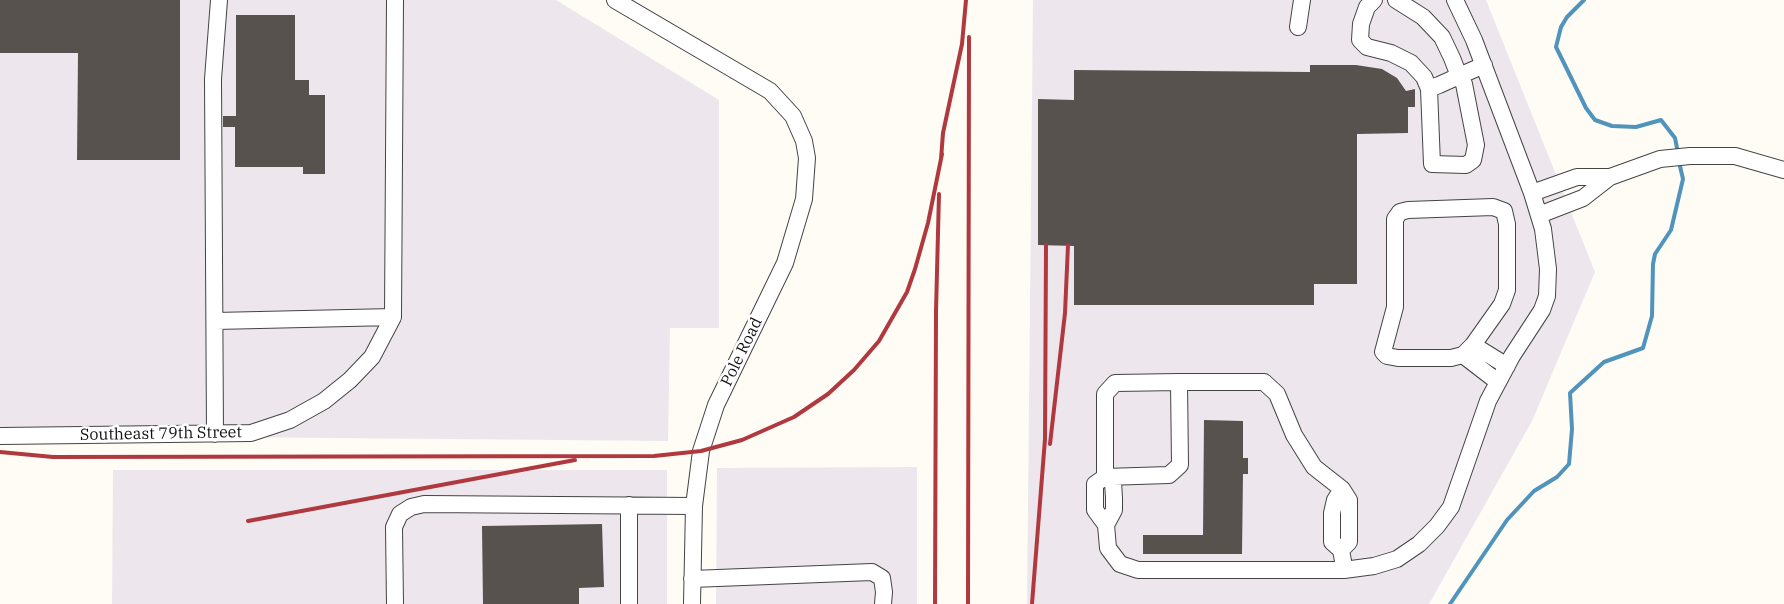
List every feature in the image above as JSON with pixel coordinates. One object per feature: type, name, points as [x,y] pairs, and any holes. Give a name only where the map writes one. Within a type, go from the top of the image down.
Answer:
[{"type":"street","points":[[215,434],[213,79],[219,0]]},
{"type":"street","points":[[215,321],[393,317],[395,0]]},
{"type":"street","name":"Pole Road","points":[[615,0],[759,83],[786,108],[804,141],[807,172],[804,198],[785,263],[719,399],[707,428],[699,462],[694,506],[692,604]]},
{"type":"street","points":[[1298,27],[1302,0]]},
{"type":"street","points":[[1374,0],[1367,7],[1360,40],[1367,47],[1392,53],[1412,64],[1424,76],[1429,88],[1432,164],[1466,165],[1473,160],[1476,145],[1464,84],[1442,37],[1424,17],[1396,0]]},
{"type":"street","points":[[1105,477],[1113,482],[1114,498],[1114,510],[1106,525],[1108,548],[1120,564],[1138,570],[1344,570],[1374,566],[1397,558],[1419,544],[1437,526],[1450,507],[1479,422],[1507,366],[1542,310],[1546,296],[1547,255],[1539,215],[1484,65],[1455,0]]},
{"type":"street","points":[[1429,88],[1484,65]]},
{"type":"street","points":[[1539,215],[1583,198],[1610,177],[1660,159],[1690,156],[1735,156],[1784,170]]},
{"type":"street","points":[[1532,193],[1577,177],[1610,177]]},
{"type":"street","points":[[1468,350],[1502,304],[1507,290],[1507,224],[1504,211],[1493,207],[1408,210],[1400,212],[1395,219],[1395,307],[1383,352],[1387,356],[1398,358],[1451,358],[1468,350],[1507,366]]},
{"type":"street","name":"Southeast 79th Street","points":[[0,436],[251,433],[290,420],[324,401],[350,380],[372,357],[393,317]]},
{"type":"street","points":[[1468,350],[1498,382]]},
{"type":"street","points":[[1105,477],[1169,475],[1180,466],[1179,382]]},
{"type":"street","points":[[1105,477],[1105,394],[1115,383],[1264,382],[1277,394],[1294,435],[1314,467],[1342,489],[1349,500],[1349,542],[1341,550],[1344,570]]},
{"type":"street","points":[[396,604],[394,527],[400,514],[411,507],[424,504],[694,506]]},
{"type":"street","points":[[628,505],[628,604]]},
{"type":"street","points":[[692,579],[872,572],[882,578],[884,592],[882,604]]},
{"type":"shaded area","points":[[0,0],[556,0],[719,100],[719,328],[670,328],[668,441],[0,435]]},
{"type":"shaded area","points":[[1033,0],[1486,0],[1595,272],[1532,421],[1429,604],[1027,604]]},
{"type":"shaded area","points":[[917,467],[917,604],[716,604],[717,468]]},
{"type":"shaded area","points":[[113,470],[667,470],[667,604],[112,604]]},
{"type":"building","points":[[0,0],[180,0],[180,160],[77,160],[78,53],[0,53]]},
{"type":"building","points":[[236,15],[295,15],[295,80],[309,80],[309,95],[325,95],[325,174],[303,174],[303,167],[235,167],[235,127],[223,127],[223,116],[236,116]]},
{"type":"building","points":[[1310,65],[1356,65],[1382,69],[1397,78],[1406,91],[1415,89],[1415,107],[1408,107],[1408,133],[1357,134],[1357,284],[1314,284],[1314,305],[1074,305],[1074,246],[1038,245],[1038,99],[1074,100],[1074,70],[1310,72]]},
{"type":"building","points":[[1204,420],[1243,421],[1243,458],[1248,458],[1248,474],[1243,474],[1242,554],[1143,554],[1143,535],[1203,535]]},
{"type":"building","points":[[602,524],[604,587],[579,588],[579,604],[483,604],[482,526]]},
{"type":"waterway","points":[[1584,0],[1567,17],[1561,27],[1556,47],[1586,108],[1595,120],[1612,126],[1636,127],[1661,120],[1675,138],[1678,153]]},
{"type":"waterway","points":[[1450,604],[1507,520],[1534,491],[1557,477],[1569,464],[1572,429],[1570,393],[1604,362],[1643,348],[1652,316],[1653,264],[1655,254],[1671,230],[1683,179],[1679,162]]},
{"type":"railway","points":[[941,159],[943,133],[962,44],[966,0]]},
{"type":"railway","points":[[968,604],[969,37]]},
{"type":"railway","points":[[0,452],[53,457],[654,456],[701,451],[742,440],[794,417],[828,394],[854,370],[879,341],[907,292],[915,269],[928,223],[942,154]]},
{"type":"railway","points":[[935,604],[936,311],[939,194]]},
{"type":"railway","points":[[1032,604],[1045,439],[1046,245]]},
{"type":"railway","points":[[1050,444],[1065,313],[1068,245]]},
{"type":"railway","points":[[248,521],[575,460]]}]
